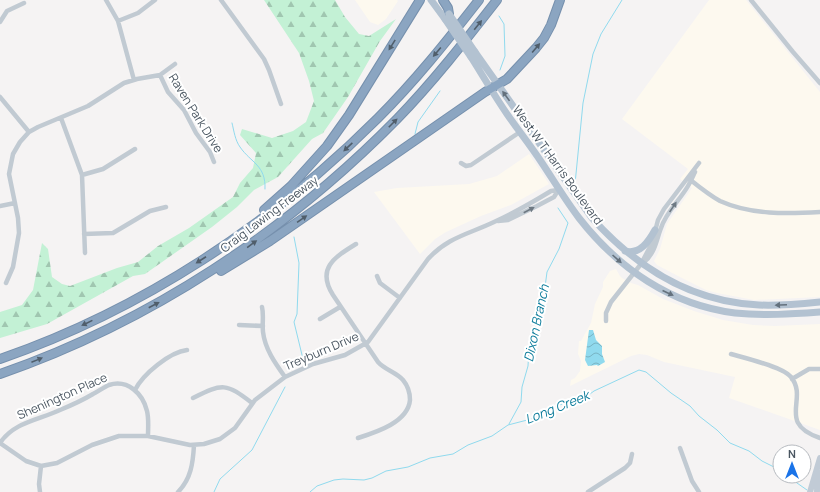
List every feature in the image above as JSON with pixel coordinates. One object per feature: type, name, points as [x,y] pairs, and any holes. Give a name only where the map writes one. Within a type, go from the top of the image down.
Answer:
[{"type":"highway","points":[[218,249],[291,186],[327,146],[349,115],[420,0]]},
{"type":"highway","points":[[443,0],[448,8],[447,16]]},
{"type":"highway","name":"Craig Lawing Freeway","points":[[0,359],[60,335],[106,314],[165,282],[218,249],[258,221],[304,186],[364,131],[422,71],[479,0]]},
{"type":"highway","name":"Craig Lawing Freeway","points":[[0,374],[75,344],[124,321],[184,288],[234,256],[276,226],[348,166],[397,119],[445,65],[497,0]]},
{"type":"highway","points":[[184,288],[213,275],[270,241],[507,79],[544,38],[556,13],[560,0]]},
{"type":"main road","name":"West W T Harris Boulevard","points":[[431,0],[447,16]]},
{"type":"main road","name":"West W T Harris Boulevard","points":[[439,0],[447,16],[494,87],[520,132],[559,190],[579,218],[614,256],[634,273],[675,296],[725,311],[756,314],[820,312]]},
{"type":"main road","name":"West W T Harris Boulevard","points":[[494,87],[602,229],[641,264],[684,288],[725,300],[751,304],[772,305],[820,302]]},
{"type":"main road","points":[[559,190],[564,190],[567,192],[577,206],[590,214]]},
{"type":"main road","points":[[625,251],[632,252],[639,249],[649,240],[655,230]]},
{"type":"main road","points":[[810,492],[820,458]]},
{"type":"main road","points":[[817,491],[818,472],[820,466]]},
{"type":"main road","points":[[817,491],[820,482]]},
{"type":"street","points":[[106,0],[111,6],[118,21],[134,80]]},
{"type":"street","points":[[118,21],[138,14],[155,0]]},
{"type":"street","points":[[221,0],[264,59],[281,104]]},
{"type":"street","points":[[751,0],[820,83]]},
{"type":"street","points":[[0,22],[7,11],[24,3]]},
{"type":"street","points":[[6,283],[13,267],[19,233],[18,218],[10,178],[11,160],[20,142],[29,132],[38,126],[88,106],[124,83],[160,75],[175,64]]},
{"type":"street","name":"Raven Park Drive","points":[[160,75],[168,92],[184,110],[196,133],[210,152],[214,162]]},
{"type":"street","points":[[0,97],[29,132]]},
{"type":"street","points":[[61,118],[82,175],[85,253]]},
{"type":"street","points":[[461,163],[466,166],[471,165],[520,132]]},
{"type":"street","points":[[82,175],[91,174],[103,169],[135,149]]},
{"type":"street","points":[[689,179],[719,200],[739,207],[778,213],[820,212]]},
{"type":"street","points":[[606,321],[606,313],[611,302],[641,264],[652,243],[655,230],[664,210],[689,179]]},
{"type":"street","points":[[641,264],[649,258],[654,250],[662,224],[689,179]]},
{"type":"street","name":"Treyburn Drive","points":[[40,466],[57,463],[92,445],[110,438],[127,435],[148,436],[194,445],[209,444],[220,440],[239,424],[252,403],[265,391],[285,377],[313,364],[345,354],[366,344],[435,251],[463,234],[495,222],[508,220],[521,215],[554,197],[559,190]]},
{"type":"street","points":[[0,206],[15,203]]},
{"type":"street","points":[[84,234],[113,233],[146,213],[166,207]]},
{"type":"street","points":[[356,244],[335,258],[330,264],[327,270],[326,278],[328,287],[380,366],[403,380],[409,390],[410,401],[407,411],[400,420],[358,438]]},
{"type":"street","points":[[377,276],[380,283],[400,298]]},
{"type":"street","points":[[262,307],[264,316],[263,326],[265,342],[268,350],[285,377]]},
{"type":"street","points":[[320,319],[340,307]]},
{"type":"street","points":[[239,325],[263,326]]},
{"type":"street","points":[[148,436],[147,411],[143,400],[136,390],[142,380],[159,365],[177,353],[187,350]]},
{"type":"street","points":[[731,354],[781,369],[792,379],[796,391],[795,412],[799,425],[805,431],[820,438]]},
{"type":"street","points":[[792,379],[809,369],[820,369]]},
{"type":"street","name":"Shenington Place","points":[[0,443],[8,433],[16,427],[69,406],[107,386],[119,384],[136,390]]},
{"type":"street","points":[[193,398],[210,389],[222,387],[235,390],[252,403]]},
{"type":"street","points":[[0,443],[26,461],[40,466],[40,492]]},
{"type":"street","points":[[178,492],[185,484],[189,476],[192,465],[194,445]]},
{"type":"street","points":[[680,448],[697,491]]},
{"type":"street","points":[[588,492],[626,468],[630,463],[632,454]]},
{"type":"shaded area","points":[[355,0],[398,1],[386,19],[378,25],[370,22]]},
{"type":"shaded area","points":[[709,0],[746,0],[820,92],[820,297],[754,300],[717,293],[706,290],[680,277],[657,265],[654,261],[660,249],[667,224],[692,188],[680,179],[688,169],[622,119]]},
{"type":"shaded area","points":[[529,154],[549,184],[511,205],[481,216],[446,232],[435,239],[420,254],[374,192],[397,188],[469,184],[497,176]]},
{"type":"shaded area","points":[[616,269],[622,278],[663,299],[723,320],[753,325],[775,326],[820,324],[820,430],[729,398],[735,377],[664,362],[647,355],[639,354],[631,356],[570,386],[571,380],[575,378],[580,371],[581,361],[578,354],[579,341],[581,341],[591,323],[595,304],[603,287],[603,282],[610,271]]},
{"type":"green space","points":[[264,0],[335,0],[345,17],[359,34],[369,36],[396,19],[380,41],[348,97],[323,133],[312,139],[278,177],[254,190],[237,207],[212,227],[145,274],[133,276],[47,324],[0,338],[0,312],[22,305],[33,290],[42,243],[48,249],[52,277],[62,284],[70,286],[117,268],[138,262],[158,246],[189,228],[233,197],[240,183],[253,168],[256,153],[240,135],[242,129],[272,138],[293,131],[306,122],[314,101],[309,81],[299,53]]},
{"type":"water","points":[[589,330],[593,330],[596,340],[602,346],[602,354],[605,362],[598,366],[588,366],[585,360]]},
{"type":"waterway","name":"Dixon Branch","points":[[575,184],[583,103],[593,54],[601,34],[622,0]]},
{"type":"waterway","points":[[499,16],[504,24],[505,56],[500,70]]},
{"type":"waterway","points":[[415,134],[418,122],[440,91]]},
{"type":"waterway","points":[[232,123],[238,144],[260,169],[265,181],[265,189]]},
{"type":"waterway","name":"Dixon Branch","points":[[509,424],[521,402],[522,387],[528,366],[529,348],[535,329],[537,309],[545,287],[547,272],[559,249],[568,223],[558,208]]},
{"type":"waterway","points":[[294,237],[299,263],[297,314],[294,322],[303,359]]},
{"type":"waterway","name":"Long Creek","points":[[310,492],[317,486],[334,480],[364,480],[386,471],[408,467],[430,458],[453,454],[468,445],[492,436],[508,425],[535,418],[551,408],[586,397],[594,391],[639,370],[646,372],[671,393],[690,406],[699,416],[717,430],[730,443],[749,451],[762,461],[772,466]]},
{"type":"waterway","points":[[214,492],[220,479],[252,450],[285,387]]},
{"type":"waterway","name":"Long Creek","points":[[798,484],[807,490]]}]
